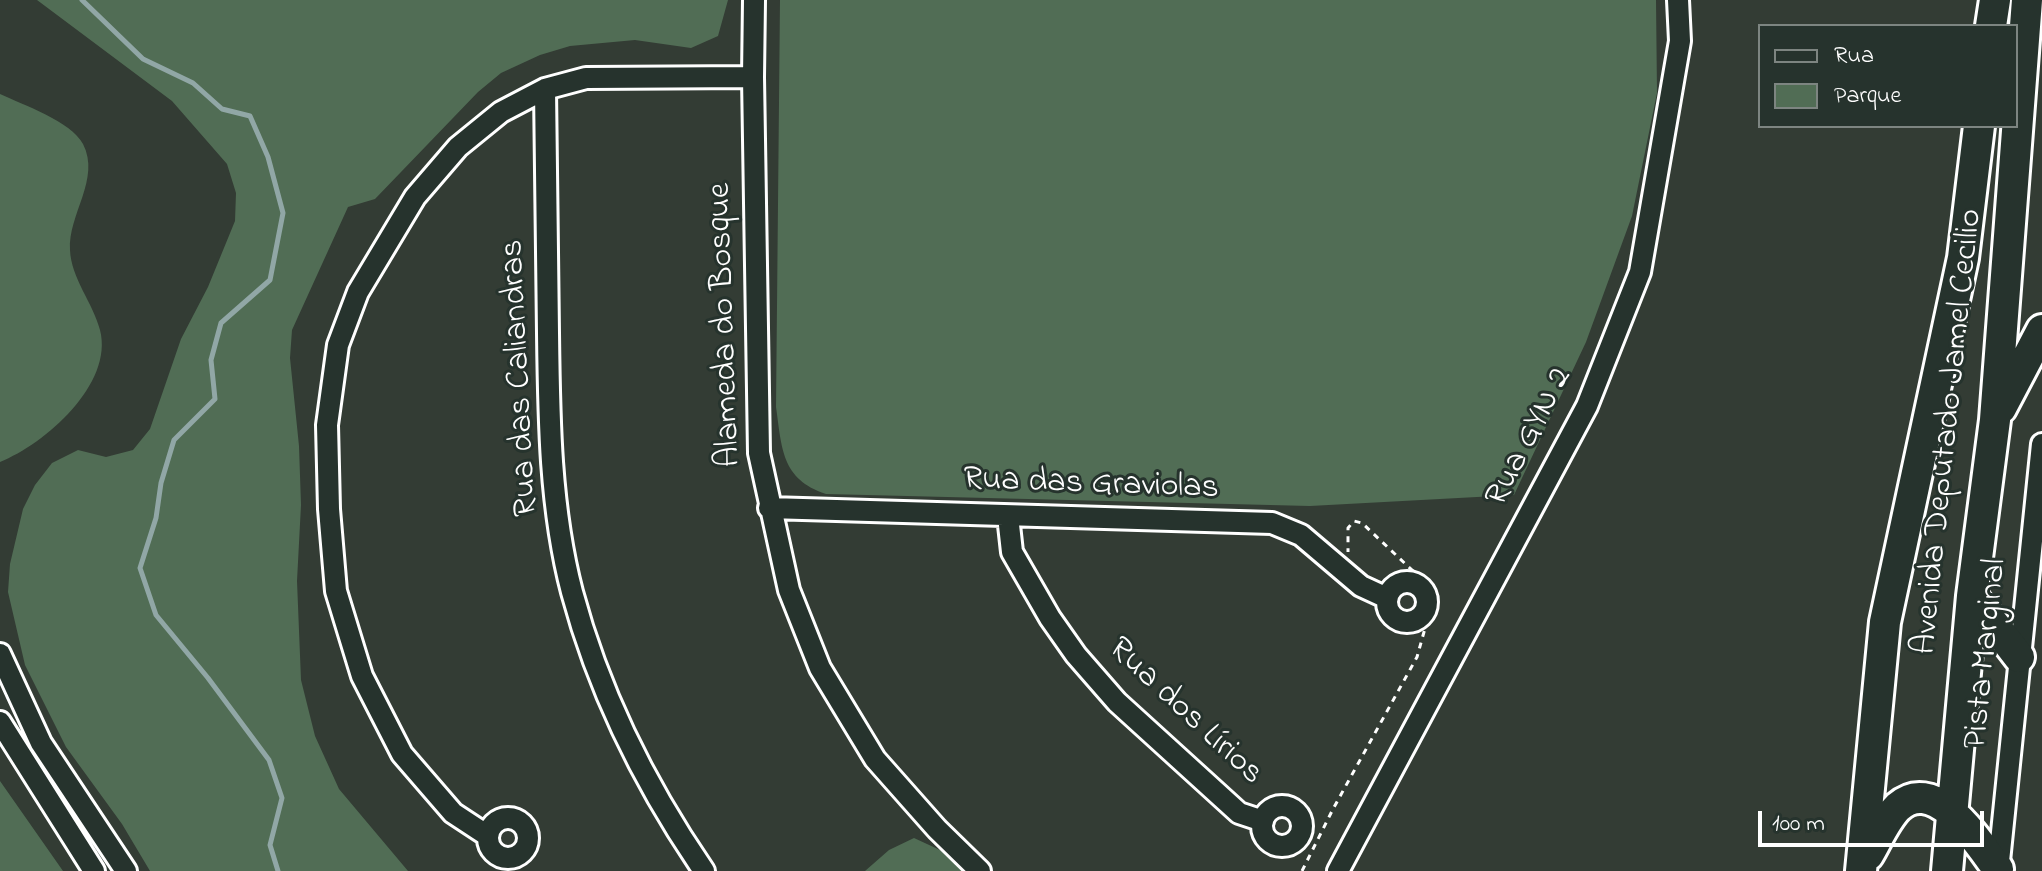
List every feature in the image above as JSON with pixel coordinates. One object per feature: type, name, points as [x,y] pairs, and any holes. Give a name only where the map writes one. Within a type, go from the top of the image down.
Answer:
[{"type":"highway","points":[[1991,24],[1995,0]]},
{"type":"highway","name":"Avenida Deputado Jamel Cecilio","points":[[2018,110],[2027,0]]},
{"type":"highway","points":[[2021,69],[2042,96]]},
{"type":"highway","name":"Avenida Deputado Jamel Cecilio","points":[[1861,869],[1885,622],[1963,258],[1979,128]]},
{"type":"highway","name":"Avenida Deputado Jamel Cecilio","points":[[1947,871],[1972,596],[1995,420],[2017,128]]},
{"type":"highway","points":[[1995,420],[2042,330]]},
{"type":"highway","points":[[1972,596],[2019,657]]},
{"type":"highway","points":[[1861,869],[1899,806],[1910,800],[1929,799],[1953,811],[1998,870]]},
{"type":"street","name":"Alameda do Bosque","points":[[754,0],[759,453],[789,590],[820,668],[875,759],[937,829],[980,871]]},
{"type":"street","name":"Rua GYN 2","points":[[1338,871],[1587,406],[1640,272],[1680,41],[1678,0]]},
{"type":"street","points":[[488,836],[453,813],[402,754],[362,676],[336,591],[329,509],[327,425],[338,345],[358,292],[415,197],[458,147],[501,112],[545,89],[586,78],[753,77]]},
{"type":"street","name":"Rua das Caliandras","points":[[545,89],[553,492],[571,590],[588,647],[614,715],[674,827],[704,871]]},
{"type":"street","name":"Pista Marginal","points":[[1998,870],[2042,444]]},
{"type":"street","name":"Rua das Graviolas","points":[[769,508],[1272,523],[1301,535],[1361,586],[1387,598]]},
{"type":"street","name":"Rua dos Lírios","points":[[1008,516],[1012,552],[1050,618],[1076,655],[1117,702],[1239,813],[1263,821]]},
{"type":"street","points":[[0,654],[41,743],[126,871]]},
{"type":"street","points":[[0,722],[94,871]]},
{"type":"path","points":[[1302,871],[1417,657],[1429,614],[1430,594],[1414,572],[1362,523],[1354,521],[1348,528],[1351,578]]},
{"type":"green space","points":[[37,0],[728,0],[718,36],[691,48],[635,40],[570,46],[540,55],[501,73],[478,92],[375,199],[348,207],[292,330],[290,358],[299,446],[301,505],[297,581],[301,680],[315,736],[339,789],[408,871],[150,871],[122,824],[66,747],[25,665],[8,592],[10,564],[23,509],[35,485],[52,463],[78,450],[106,457],[133,450],[150,429],[181,339],[208,287],[235,221],[236,193],[227,164],[172,101]]},
{"type":"green space","points":[[780,0],[1656,0],[1657,93],[1632,216],[1586,342],[1514,495],[1310,506],[826,494],[811,488],[800,480],[786,460],[776,407]]},
{"type":"green space","points":[[0,94],[58,121],[83,144],[88,157],[88,170],[70,250],[74,271],[100,330],[102,350],[97,371],[72,410],[37,441],[0,462]]},
{"type":"green space","points":[[0,781],[63,871],[0,871]]},
{"type":"green space","points":[[914,838],[940,850],[964,871],[865,871],[889,850]]},
{"type":"waterway","points":[[82,0],[143,59],[193,83],[222,109],[250,116],[268,157],[283,213],[270,280],[221,323],[211,360],[215,399],[174,440],[161,483],[156,518],[140,568],[156,615],[269,760],[282,798],[270,845],[278,871]]}]
